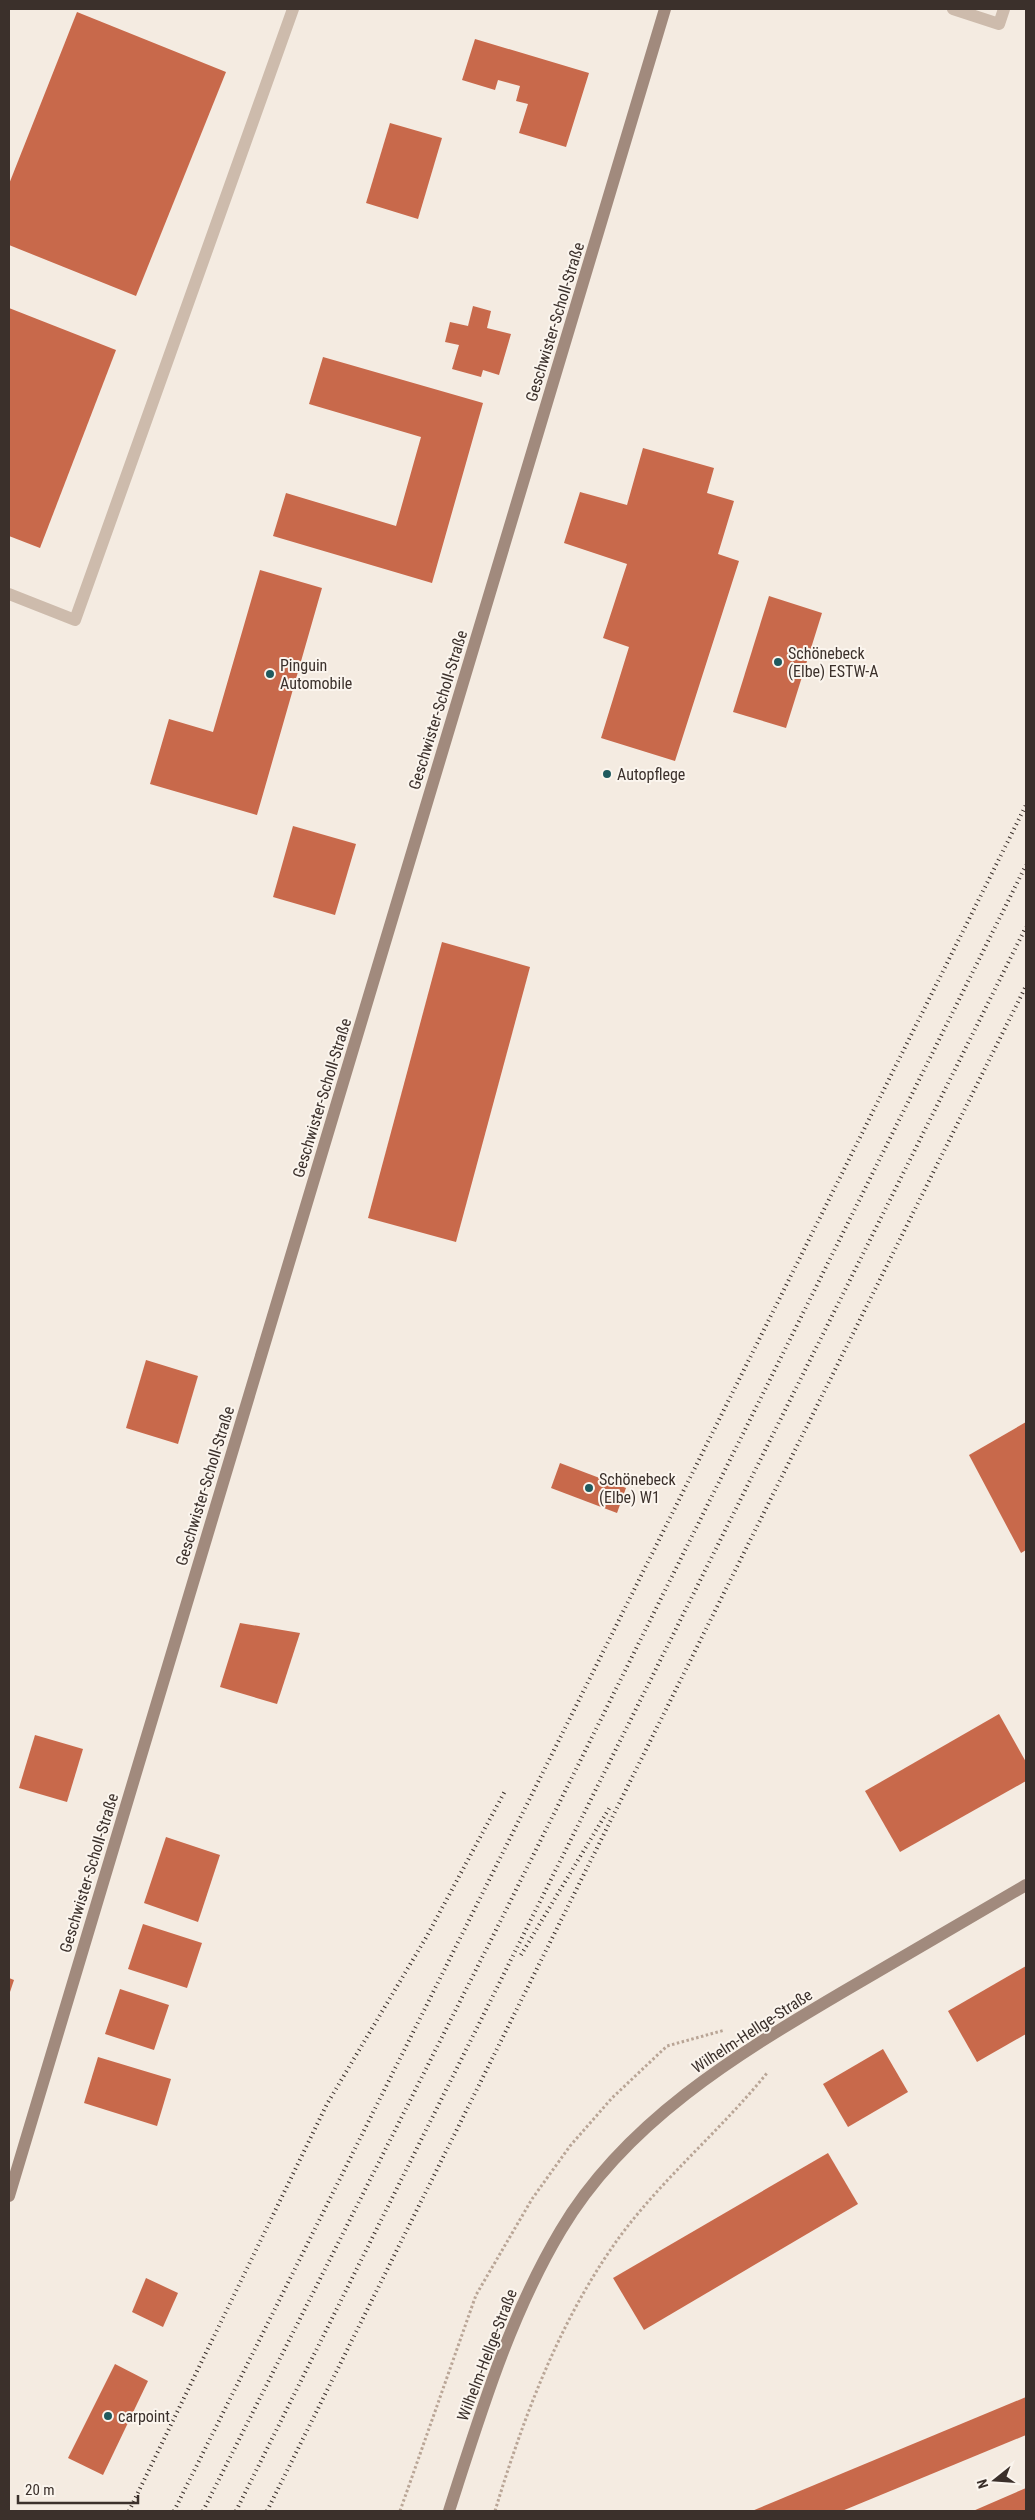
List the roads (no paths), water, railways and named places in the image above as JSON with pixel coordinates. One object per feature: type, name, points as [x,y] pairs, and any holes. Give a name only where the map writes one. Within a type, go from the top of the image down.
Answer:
[{"type":"street","name":"Geschwister-Scholl-Straße","points":[[9,2196],[666,9]]},
{"type":"street","name":"Wilhelm-Hellge-Straße","points":[[449,2511],[487,2394],[518,2312],[562,2229],[608,2165],[663,2112],[733,2059],[1026,1885]]},
{"type":"lane","points":[[9,594],[75,620],[293,9]]},
{"type":"lane","points":[[953,9],[999,24],[1004,9]]},
{"type":"railway","points":[[174,2511],[1026,805]]},
{"type":"railway","points":[[203,2511],[496,1930],[1026,865]]},
{"type":"railway","points":[[236,2511],[1026,927]]},
{"type":"railway","points":[[267,2511],[1026,986]]},
{"type":"railway","points":[[129,2511],[327,2104],[427,1936],[505,1791]]},
{"type":"railway","points":[[521,1955],[610,1807]]},
{"type":"place","name":"Schönebeck (Elbe) ESTW-A","points":[[778,662]]},
{"type":"place","name":"Pinguin Automobile","points":[[270,674]]},
{"type":"place","name":"Autopflege","points":[[607,774]]},
{"type":"place","name":"Schönebeck (Elbe) W1","points":[[589,1488]]},
{"type":"place","name":"carpoint","points":[[108,2416]]}]
